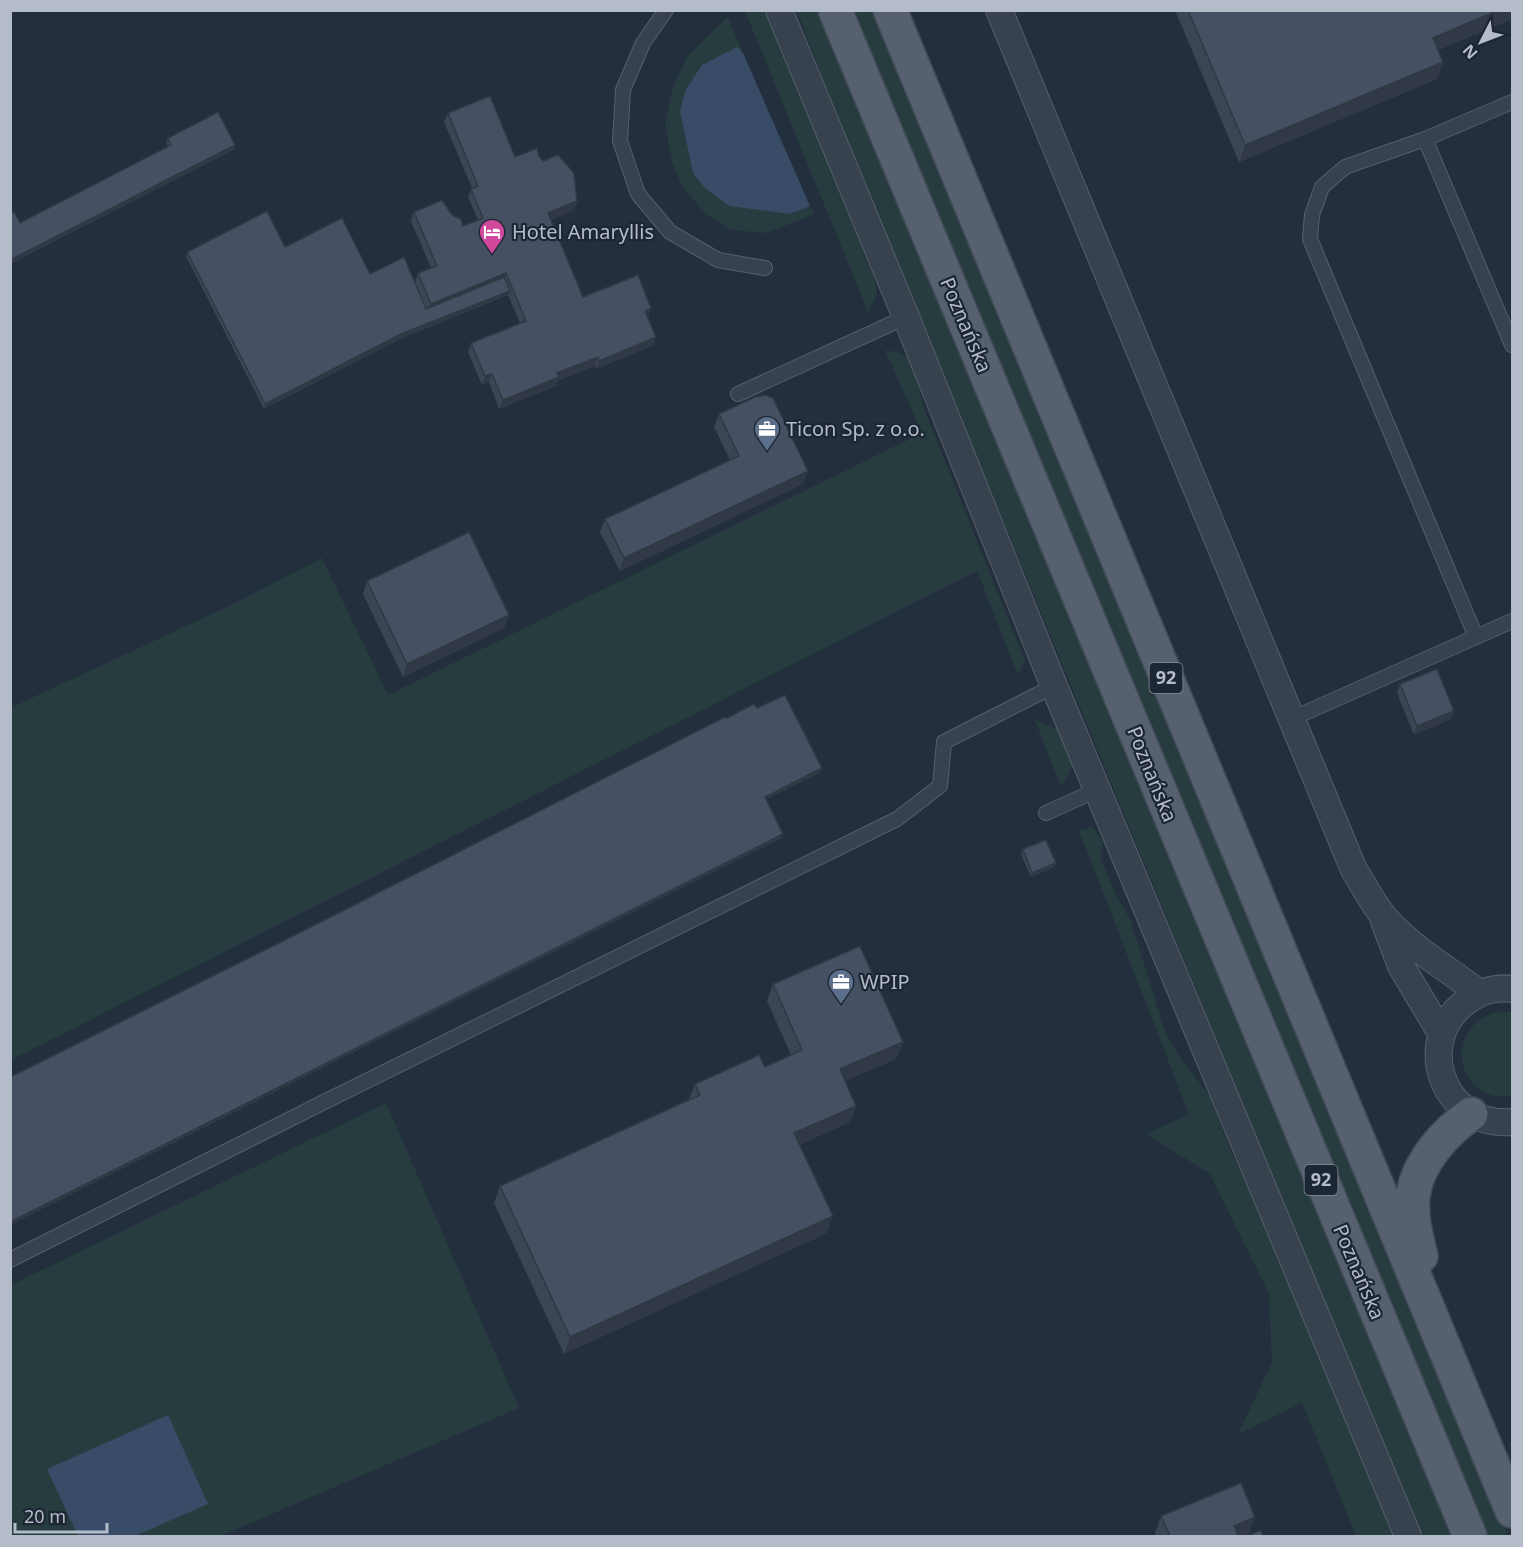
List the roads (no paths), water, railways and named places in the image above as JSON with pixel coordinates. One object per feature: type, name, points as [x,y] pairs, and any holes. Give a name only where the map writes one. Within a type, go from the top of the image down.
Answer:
[{"type":"main road","name":"Poznańska","points":[[835,10],[1470,1536]]},
{"type":"main road","name":"92","points":[[890,10],[1512,1511]]},
{"type":"main road","points":[[1443,1345],[1414,1231],[1413,1194],[1424,1167],[1435,1149],[1455,1125],[1499,1123]]},
{"type":"street","points":[[779,10],[906,316],[1054,686],[1408,1536]]},
{"type":"street","points":[[999,10],[1354,870],[1381,913],[1397,931],[1416,948],[1479,993]]},
{"type":"street","points":[[1381,913],[1401,966],[1442,1033]]},
{"type":"street","points":[[1499,1123],[1453,1099],[1442,1079],[1437,1056],[1442,1033],[1450,1016],[1463,1002],[1479,993],[1503,988],[1512,989]]},
{"type":"lane","points":[[666,10],[643,43],[623,90],[620,141],[638,194],[670,232],[689,244],[718,260],[765,268]]},
{"type":"lane","points":[[1476,637],[1310,239],[1312,215],[1322,187],[1345,167],[1425,139],[1512,102]]},
{"type":"lane","points":[[1425,139],[1512,345]]},
{"type":"lane","points":[[738,394],[906,316]]},
{"type":"lane","points":[[1291,719],[1512,621]]},
{"type":"lane","points":[[10,1260],[897,819],[940,786],[944,742],[1054,686]]},
{"type":"lane","points":[[1046,813],[1097,790]]},
{"type":"water","points":[[737,47],[743,53],[810,206],[790,214],[729,206],[705,188],[693,173],[680,111],[686,89],[702,65]]},
{"type":"water","points":[[168,1415],[208,1504],[135,1536],[78,1536],[47,1469]]},
{"type":"place","name":"Hotel Amaryllis","points":[[492,255]]},
{"type":"place","name":"Ticon Sp. z o.o.","points":[[767,452]]},
{"type":"place","name":"WPIP","points":[[841,1005]]}]
